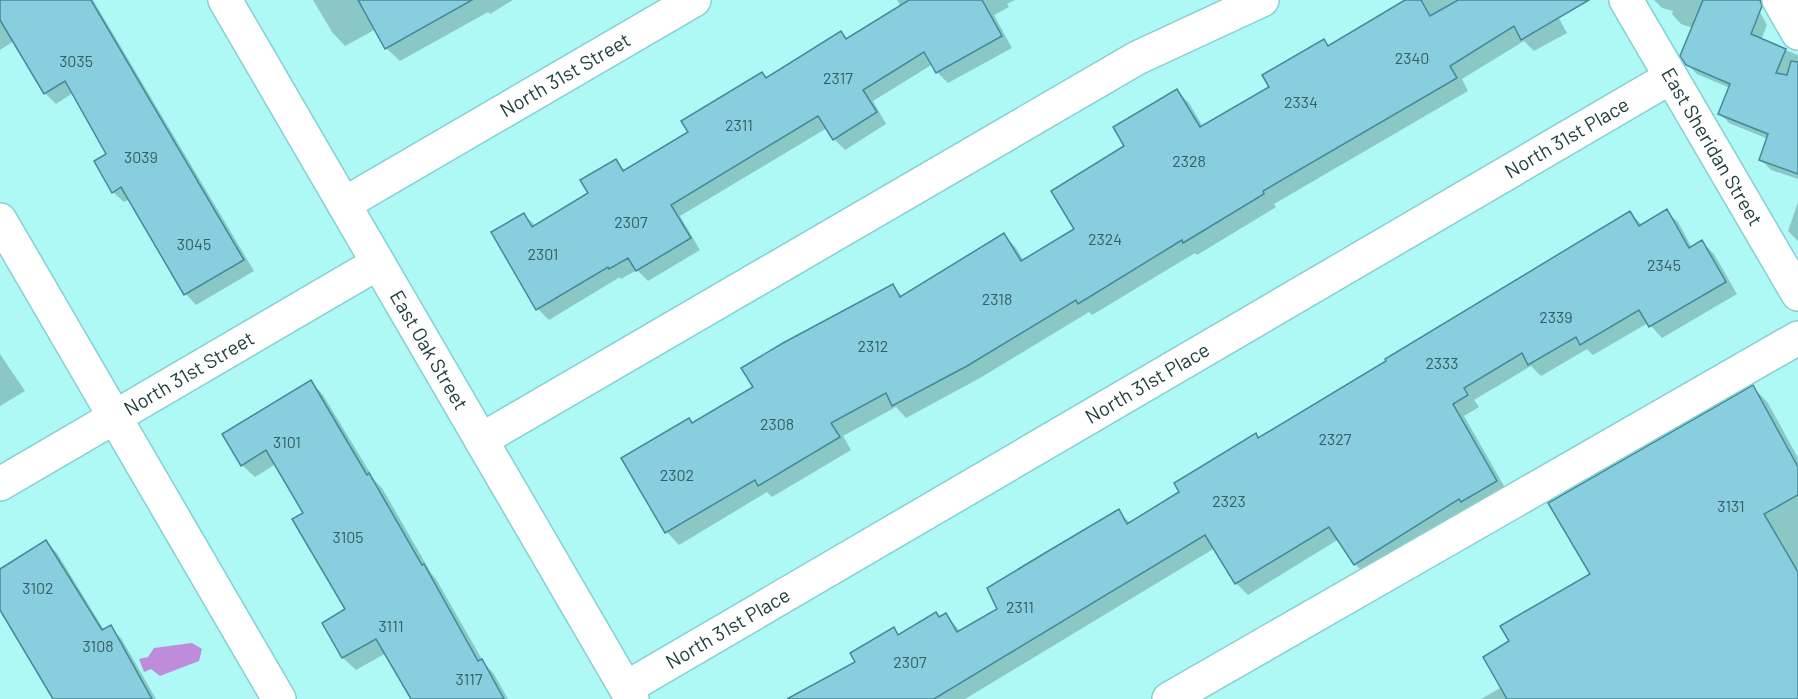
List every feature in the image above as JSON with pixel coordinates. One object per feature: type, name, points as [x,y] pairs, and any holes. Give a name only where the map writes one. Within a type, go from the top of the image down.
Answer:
[{"type":"street","name":"East Oak Street","points":[[225,0],[629,694]]},
{"type":"street","name":"North 31st Street","points":[[344,204],[694,0]]},
{"type":"street","points":[[481,440],[1137,58],[1262,0]]},
{"type":"street","name":"East Sheridan Street","points":[[1626,0],[1798,294]]},
{"type":"street","points":[[1779,0],[1798,33]]},
{"type":"street","name":"North 31st Place","points":[[629,694],[1671,77]]},
{"type":"street","points":[[0,220],[279,699]]},
{"type":"street","name":"North 31st Street","points":[[0,484],[378,263]]},
{"type":"street","points":[[1168,699],[1798,338]]},
{"type":"shaded area","points":[[192,643],[202,649],[199,661],[160,676],[151,669],[144,672],[139,659],[148,657],[154,648]]},
{"type":"building","points":[[0,0],[91,0],[244,260],[184,295],[121,187],[112,193],[94,161],[106,154],[65,81],[44,94],[0,20]]},
{"type":"building","points":[[358,0],[472,0],[385,49]]},
{"type":"building","points":[[909,0],[982,0],[1002,36],[936,73],[924,52],[863,90],[877,112],[833,140],[818,116],[671,205],[691,238],[636,271],[628,258],[609,269],[608,267],[536,310],[491,232],[524,213],[532,227],[588,193],[580,180],[616,159],[623,171],[688,132],[681,121],[762,72],[766,78],[841,31],[846,39]]},
{"type":"building","points":[[1405,0],[1421,0],[1430,16],[1458,0],[1589,0],[1521,40],[1514,26],[1450,66],[1457,78],[1263,191],[1264,194],[1183,243],[1182,240],[1078,304],[1076,300],[967,366],[892,406],[886,393],[831,423],[840,437],[758,486],[755,480],[665,533],[621,458],[689,418],[692,423],[753,387],[741,368],[893,284],[900,297],[1004,233],[1021,261],[1074,229],[1051,191],[1124,146],[1113,127],[1177,89],[1200,127],[1269,87],[1262,75],[1324,39],[1328,46]]},
{"type":"building","points":[[1703,0],[1760,0],[1762,6],[1751,34],[1786,49],[1776,73],[1787,75],[1791,61],[1798,62],[1798,174],[1759,160],[1768,134],[1718,114],[1730,84],[1686,65],[1680,56]]},
{"type":"building","points":[[1667,209],[1689,248],[1702,240],[1726,282],[1649,327],[1639,310],[1580,345],[1576,337],[1528,365],[1522,353],[1464,388],[1468,395],[1453,404],[1497,481],[1461,502],[1459,499],[1354,565],[1329,527],[1235,584],[1205,535],[934,699],[787,699],[855,662],[850,653],[894,627],[898,635],[936,612],[939,617],[946,613],[957,632],[997,609],[987,588],[1045,553],[1119,509],[1127,524],[1179,492],[1174,483],[1256,433],[1258,438],[1630,211],[1639,226]]},
{"type":"building","points":[[311,380],[367,475],[369,473],[422,565],[424,564],[478,661],[482,659],[504,699],[411,699],[376,639],[342,658],[322,623],[345,609],[292,519],[303,513],[266,450],[241,466],[222,434]]},
{"type":"building","points":[[1753,385],[1798,467],[1798,495],[1764,514],[1798,572],[1798,699],[1507,699],[1483,657],[1509,641],[1500,626],[1590,574],[1548,503]]},
{"type":"building","points":[[46,540],[102,630],[111,625],[152,699],[53,699],[0,610],[0,569]]}]
